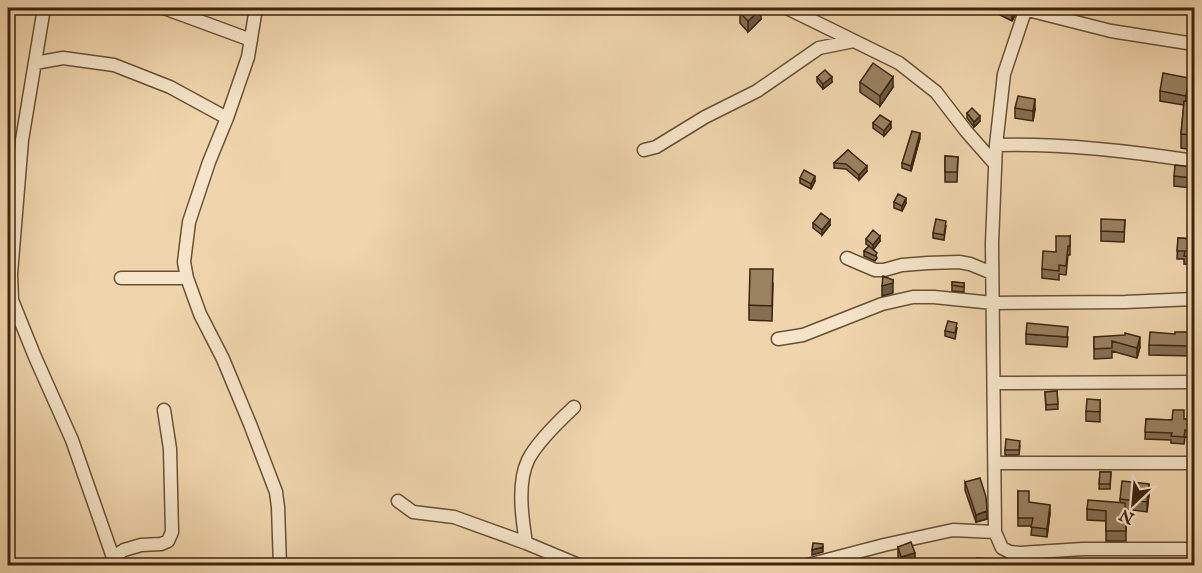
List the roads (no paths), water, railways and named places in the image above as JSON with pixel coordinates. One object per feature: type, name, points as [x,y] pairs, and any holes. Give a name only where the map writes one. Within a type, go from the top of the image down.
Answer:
[{"type":"street","points":[[44,8],[22,140],[11,274],[12,300],[72,440],[114,561],[124,550],[168,541],[172,532],[170,449],[164,410]]},
{"type":"street","points":[[164,8],[251,40]]},
{"type":"street","points":[[255,8],[248,57],[189,222],[184,262],[187,278],[200,314],[223,359],[276,492],[280,566]]},
{"type":"street","points":[[787,8],[899,63],[936,92],[995,164]]},
{"type":"street","points":[[1194,45],[1111,31],[1024,8],[1004,74],[996,145],[992,243],[996,532],[1002,548],[1020,553],[1083,549],[1194,549]]},
{"type":"street","points":[[644,150],[656,147],[705,117],[757,91],[819,48],[854,41]]},
{"type":"street","points":[[35,63],[63,58],[114,64],[170,87],[227,118]]},
{"type":"street","points":[[996,145],[1024,144],[1143,153],[1194,161]]},
{"type":"street","points":[[847,258],[875,270],[902,265],[959,262],[993,273]]},
{"type":"street","points":[[121,278],[187,278]]},
{"type":"street","points":[[778,339],[803,335],[882,304],[913,297],[993,303],[1125,302],[1194,298]]},
{"type":"street","points":[[994,382],[1194,382]]},
{"type":"street","points":[[526,543],[522,520],[523,477],[529,459],[549,432],[574,407]]},
{"type":"street","points":[[995,464],[1194,463]]},
{"type":"street","points":[[398,501],[413,512],[454,517],[581,566]]},
{"type":"street","points":[[804,566],[953,530],[996,532]]}]
